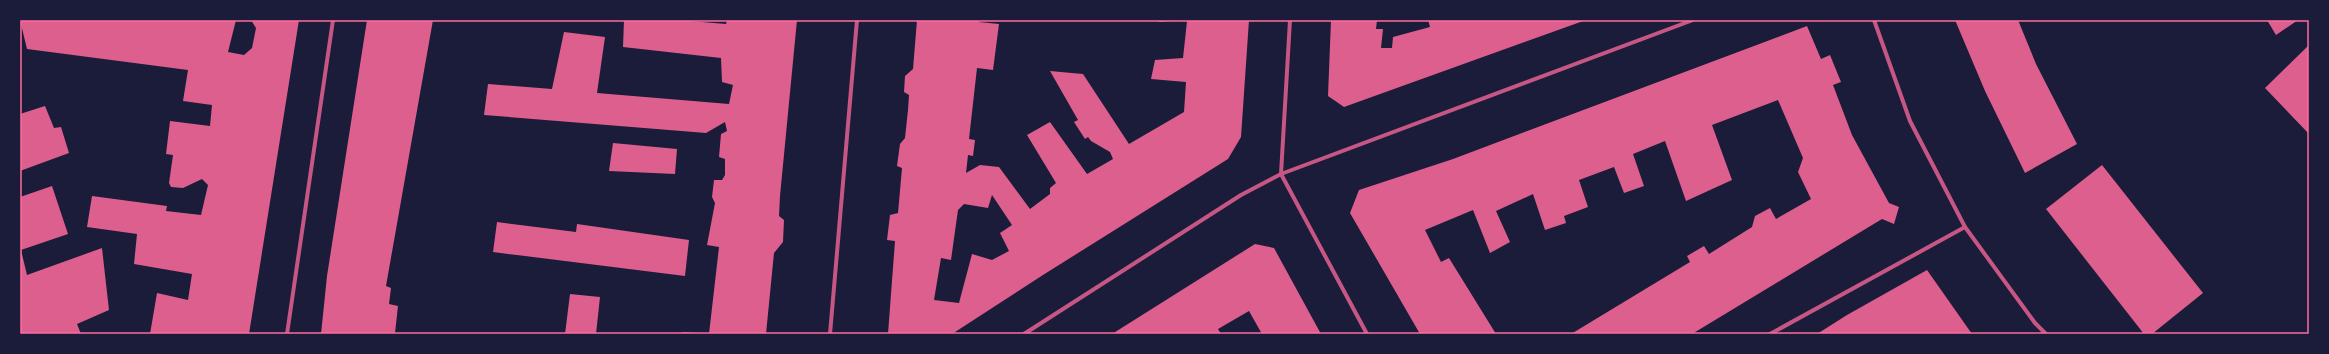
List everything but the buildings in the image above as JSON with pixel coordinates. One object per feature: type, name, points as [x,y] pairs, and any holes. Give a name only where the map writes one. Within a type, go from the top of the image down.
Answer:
[{"type":"street","points":[[287,334],[333,20]]},
{"type":"street","points":[[830,334],[857,20]]},
{"type":"street","points":[[1290,20],[1281,174],[1367,334]]},
{"type":"street","points":[[1024,334],[1241,195],[1281,174],[1693,20]]},
{"type":"street","points":[[1874,20],[1910,121],[1965,227],[2035,323],[2046,334]]},
{"type":"street","points":[[1770,334],[1965,227]]}]
